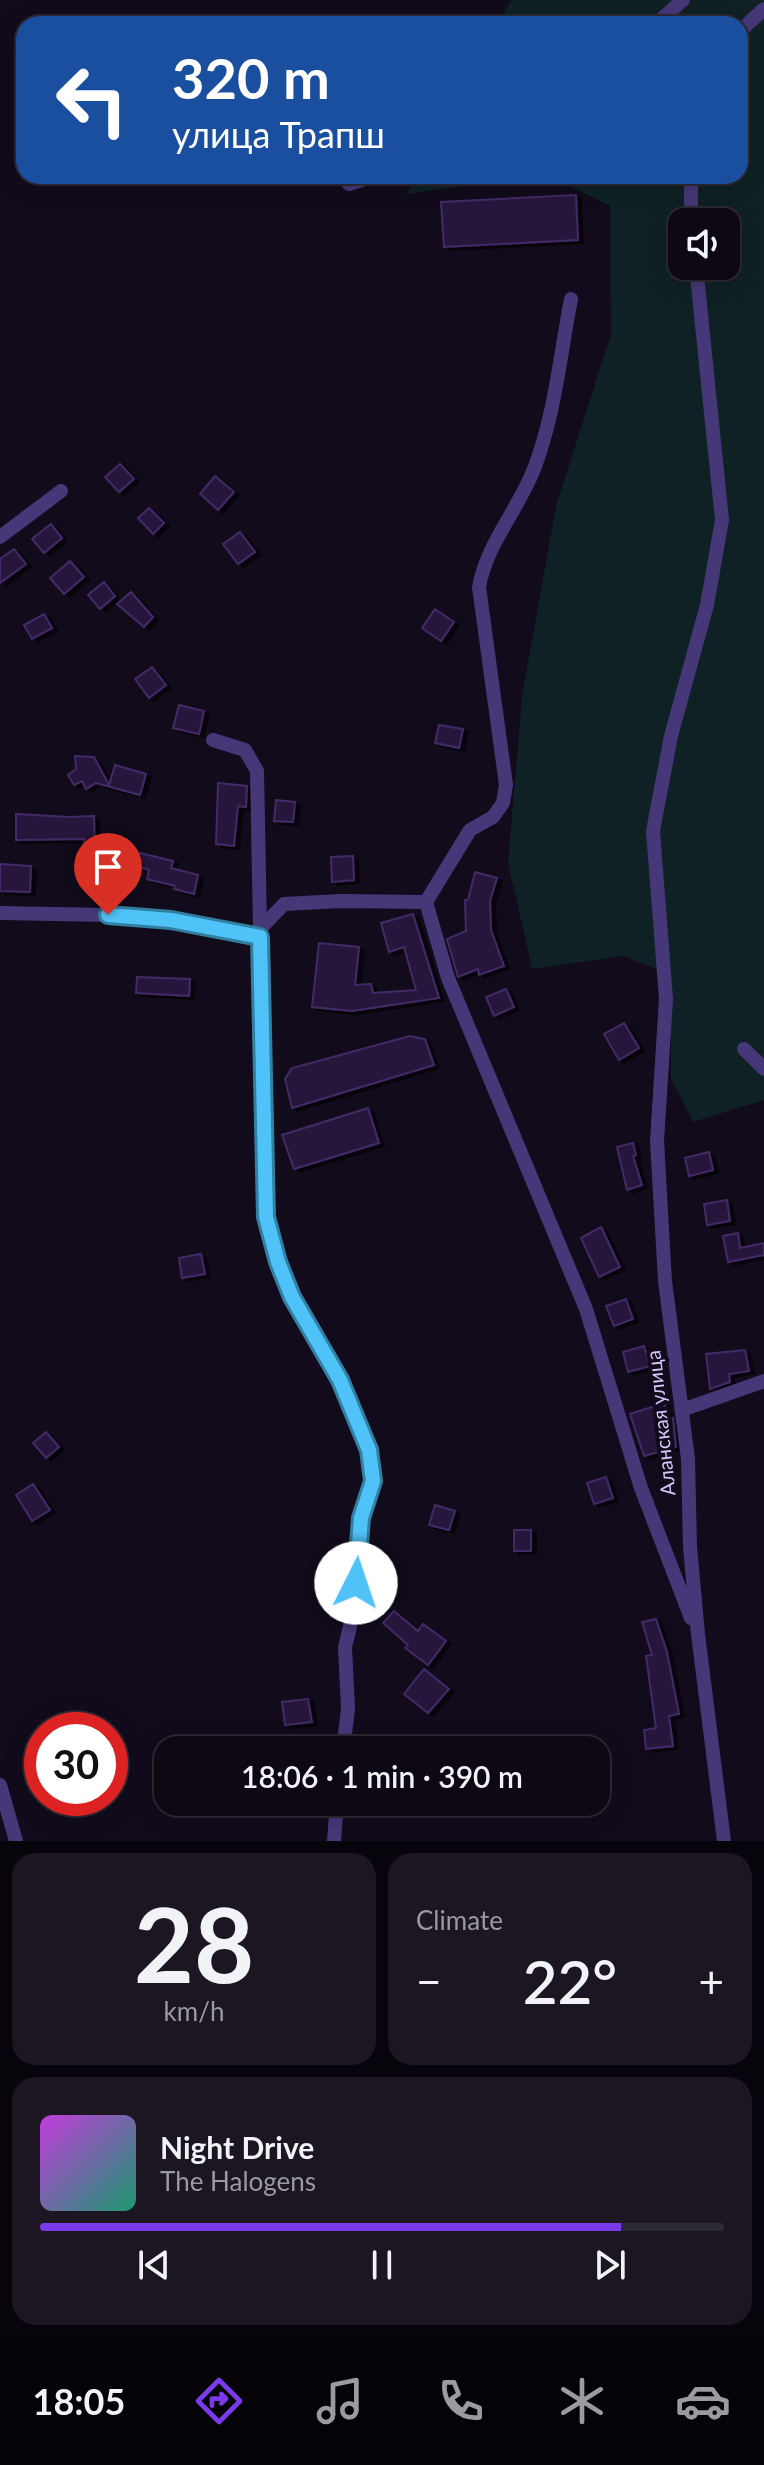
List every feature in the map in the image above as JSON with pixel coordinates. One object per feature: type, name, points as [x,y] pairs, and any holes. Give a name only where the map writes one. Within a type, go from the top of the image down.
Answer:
[{"type":"street","points":[[665,16],[683,0]]},
{"type":"street","points":[[748,24],[764,9]]},
{"type":"street","points":[[691,184],[691,208]]},
{"type":"street","name":"Аланская улица","points":[[697,280],[722,520],[707,605],[671,736],[653,831],[666,999],[657,1141],[665,1281],[688,1459],[690,1547],[698,1634],[724,1841]]},
{"type":"street","points":[[571,299],[541,449],[532,473],[483,565],[479,587],[506,785],[503,803],[493,817],[470,830],[426,902],[448,978],[586,1309],[641,1488],[698,1634]]},
{"type":"street","points":[[0,537],[61,491]]},
{"type":"street","points":[[213,740],[245,750],[257,771],[266,1217],[278,1262],[292,1297],[340,1380],[369,1450],[373,1481],[361,1518],[355,1606],[345,1647],[348,1709],[345,1736]]},
{"type":"street","points":[[260,933],[284,904],[426,902]]},
{"type":"street","points":[[0,913],[108,915],[171,920],[260,933]]},
{"type":"street","points":[[744,1049],[764,1069]]},
{"type":"street","points":[[682,1410],[764,1381]]},
{"type":"street","points":[[0,1785],[16,1841]]},
{"type":"street","points":[[334,1841],[336,1816]]},
{"type":"shaded area","points":[[512,0],[764,0],[764,1100],[693,1122],[671,1079],[671,975],[623,956],[532,969],[508,863],[522,696],[556,506],[611,334],[610,206],[566,184],[748,184],[748,16],[501,16]]},
{"type":"shaded area","points":[[411,184],[479,184],[407,194]]},
{"type":"building","points":[[576,195],[578,240],[444,247],[441,202]]},
{"type":"building","points":[[120,464],[134,479],[119,492],[105,477]]},
{"type":"building","points":[[215,476],[234,492],[218,510],[200,494]]},
{"type":"building","points":[[149,508],[164,523],[153,534],[138,518]]},
{"type":"building","points":[[51,524],[62,538],[44,553],[32,539]]},
{"type":"building","points":[[240,532],[255,552],[238,564],[223,544]]},
{"type":"building","points":[[14,549],[26,564],[0,583],[0,559]]},
{"type":"building","points":[[70,561],[84,577],[64,594],[50,578]]},
{"type":"building","points":[[104,582],[115,596],[100,609],[88,595]]},
{"type":"building","points":[[131,592],[153,617],[144,627],[117,604]]},
{"type":"building","points":[[435,609],[454,622],[441,641],[422,628]]},
{"type":"building","points":[[44,614],[52,628],[32,639],[24,625]]},
{"type":"building","points":[[152,667],[166,685],[149,698],[135,679]]},
{"type":"building","points":[[179,705],[204,711],[199,734],[173,728]]},
{"type":"building","points":[[439,725],[463,729],[459,748],[435,743]]},
{"type":"building","points":[[75,756],[94,757],[109,785],[115,765],[146,774],[140,795],[96,783],[86,789],[82,781],[74,785],[68,775],[76,769]]},
{"type":"building","points":[[218,783],[247,786],[246,807],[238,806],[234,846],[216,844]]},
{"type":"building","points":[[276,800],[295,802],[293,822],[274,821]]},
{"type":"building","points":[[16,814],[94,816],[95,852],[83,848],[85,839],[16,840]]},
{"type":"building","points":[[136,852],[173,861],[171,868],[198,875],[194,894],[147,879],[149,870],[131,864]]},
{"type":"building","points":[[353,856],[354,880],[332,882],[331,857]]},
{"type":"building","points":[[0,864],[31,866],[30,892],[0,891]]},
{"type":"building","points":[[475,872],[497,878],[490,901],[491,930],[504,966],[479,975],[478,969],[458,977],[447,939],[466,931],[465,900],[468,900]]},
{"type":"building","points":[[413,914],[439,998],[352,1011],[312,1007],[319,943],[359,947],[355,985],[371,984],[373,993],[416,990],[404,947],[389,952],[381,923]]},
{"type":"building","points":[[137,977],[190,979],[189,996],[136,993]]},
{"type":"building","points":[[506,989],[514,1007],[494,1016],[486,997]]},
{"type":"building","points":[[624,1023],[639,1048],[619,1060],[604,1034]]},
{"type":"building","points":[[410,1036],[425,1039],[434,1065],[292,1108],[285,1079],[292,1068]]},
{"type":"building","points":[[368,1108],[379,1143],[294,1169],[282,1135]]},
{"type":"building","points":[[633,1143],[636,1155],[633,1156],[642,1185],[627,1190],[617,1147]]},
{"type":"building","points":[[709,1152],[713,1170],[689,1176],[685,1158]]},
{"type":"building","points":[[727,1200],[730,1221],[707,1225],[704,1204]]},
{"type":"building","points":[[601,1227],[620,1267],[599,1277],[581,1238]]},
{"type":"building","points":[[738,1233],[740,1248],[764,1243],[764,1255],[728,1262],[723,1236]]},
{"type":"building","points":[[201,1254],[205,1274],[182,1278],[179,1258]]},
{"type":"building","points":[[626,1299],[633,1319],[614,1326],[606,1306]]},
{"type":"building","points":[[644,1346],[650,1366],[628,1372],[623,1352]]},
{"type":"building","points":[[745,1350],[749,1371],[729,1374],[730,1382],[710,1389],[706,1354]]},
{"type":"building","points":[[664,1403],[669,1419],[673,1418],[676,1447],[644,1456],[630,1414]]},
{"type":"building","points":[[46,1432],[59,1447],[46,1458],[33,1443]]},
{"type":"building","points":[[606,1477],[613,1498],[594,1504],[587,1483]]},
{"type":"building","points":[[33,1484],[50,1510],[32,1521],[16,1495]]},
{"type":"building","points":[[435,1505],[455,1511],[449,1530],[429,1525]]},
{"type":"building","points":[[514,1530],[531,1530],[531,1551],[514,1551]]},
{"type":"building","points":[[394,1611],[418,1631],[423,1624],[446,1641],[428,1665],[405,1648],[408,1645],[383,1623]]},
{"type":"building","points":[[656,1619],[667,1652],[679,1714],[669,1716],[673,1746],[646,1749],[644,1730],[656,1728],[646,1656],[652,1655],[642,1622]]},
{"type":"building","points":[[424,1669],[449,1689],[428,1713],[404,1694]]},
{"type":"building","points":[[308,1699],[312,1722],[285,1725],[282,1702]]},
{"type":"route","points":[[108,915],[171,920],[260,937],[266,1217],[278,1262],[292,1297],[340,1380],[369,1450],[373,1481],[361,1518],[356,1583]]}]
